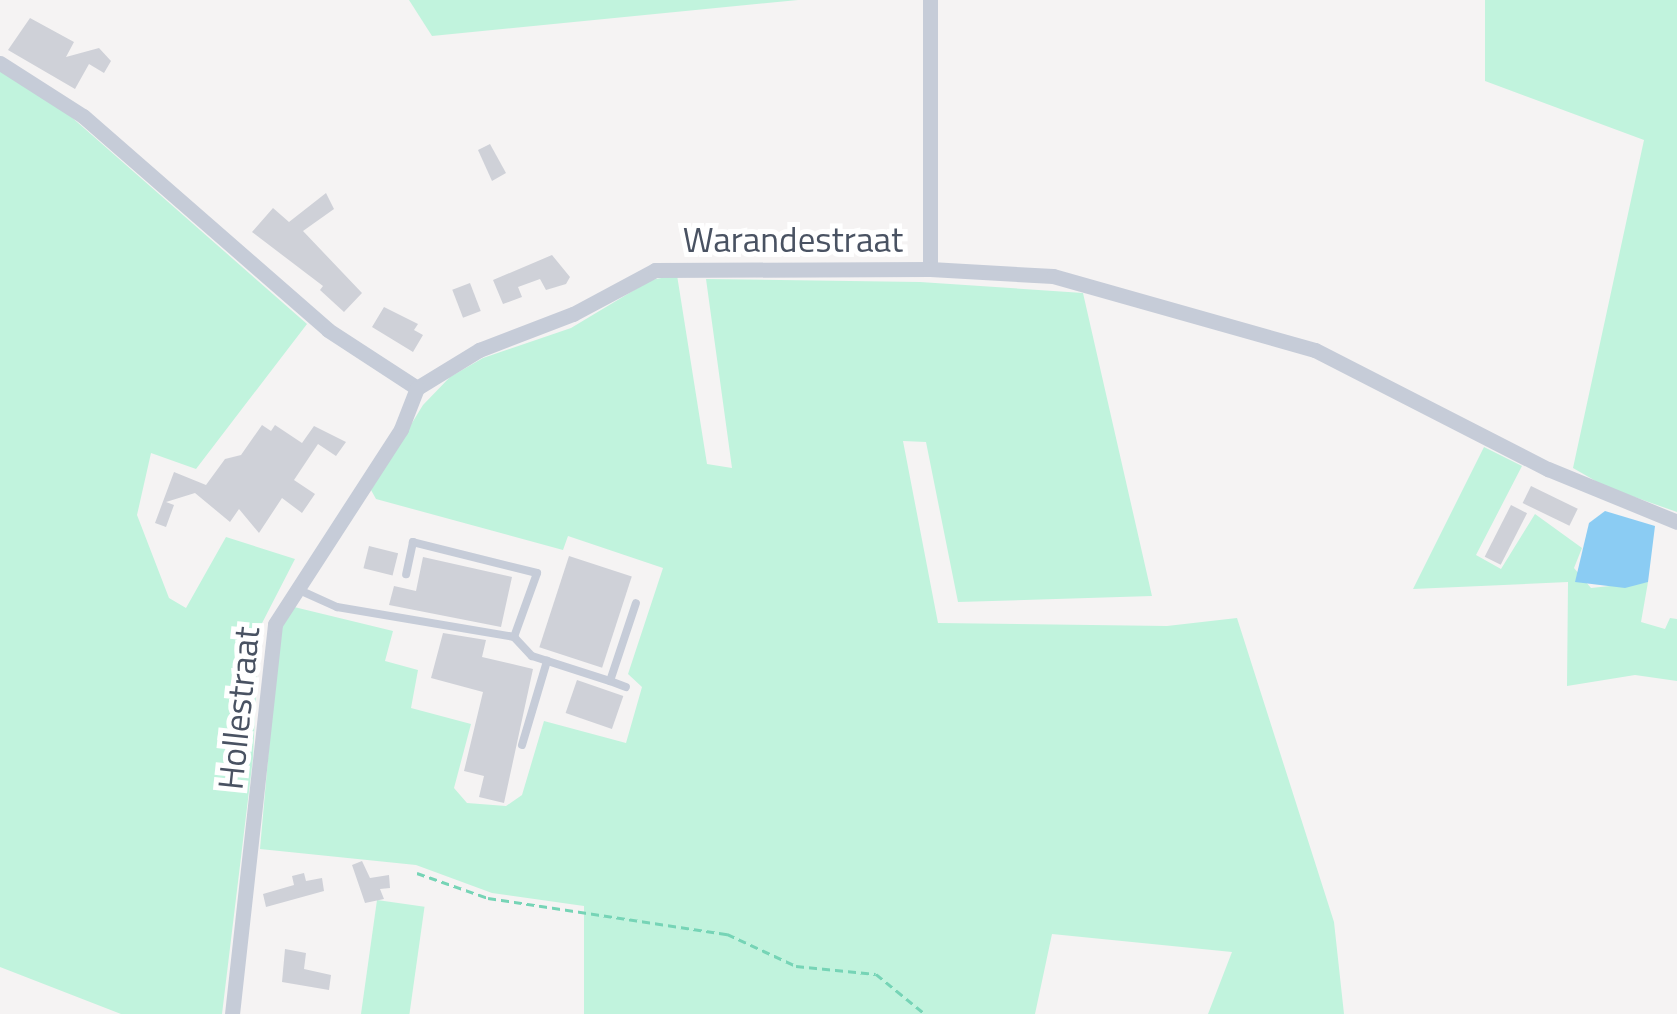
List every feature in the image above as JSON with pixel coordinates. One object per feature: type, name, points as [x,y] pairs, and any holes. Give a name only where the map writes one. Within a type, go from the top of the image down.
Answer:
[{"type":"street","points":[[930,0],[930,269]]},
{"type":"street","points":[[0,63],[83,116],[328,330],[417,388]]},
{"type":"street","name":"Warandestraat","points":[[417,388],[480,350],[573,314],[656,270],[930,269],[1053,276],[1315,350],[1564,477],[1677,522]]},
{"type":"street","name":"Hollestraat","points":[[232,1014],[269,645],[294,587],[402,429],[417,388]]},
{"type":"lane","points":[[406,574],[414,542],[537,573],[514,638]]},
{"type":"lane","points":[[294,587],[337,606],[514,638],[547,662],[626,686]]},
{"type":"lane","points":[[610,681],[636,603]]},
{"type":"lane","points":[[522,745],[547,662]]},
{"type":"path","points":[[417,873],[488,898],[727,934],[796,966],[876,974],[926,1014]]},
{"type":"green space","points":[[409,0],[798,0],[432,36]]},
{"type":"green space","points":[[1485,0],[1677,0],[1677,512],[1606,487],[1573,468],[1644,140],[1485,81]]},
{"type":"green space","points":[[0,71],[60,107],[307,324],[196,469],[151,453],[137,515],[169,598],[186,608],[226,537],[295,559],[259,629],[253,758],[222,1014],[121,1014],[0,967]]},
{"type":"green space","points":[[677,275],[707,464],[732,468],[706,279],[920,282],[1083,293],[1152,596],[958,602],[926,442],[903,441],[938,623],[1167,626],[1237,618],[1334,922],[1344,1014],[1208,1014],[1232,952],[1052,934],[1035,1014],[584,1014],[584,906],[492,893],[416,865],[260,849],[279,635],[290,606],[393,631],[385,661],[418,670],[411,708],[471,724],[454,788],[467,803],[506,806],[522,795],[544,721],[626,743],[642,687],[628,674],[663,568],[568,536],[563,550],[376,499],[371,490],[423,405],[450,377],[483,358],[571,328],[651,280]]},
{"type":"green space","points":[[1484,447],[1522,466],[1476,555],[1501,569],[1535,514],[1582,548],[1574,568],[1591,588],[1648,582],[1641,622],[1665,629],[1670,618],[1677,619],[1677,681],[1635,675],[1567,686],[1568,582],[1413,589]]},
{"type":"green space","points":[[377,900],[425,907],[409,1014],[361,1014]]},
{"type":"water","points":[[1605,511],[1655,526],[1648,582],[1625,588],[1575,582],[1589,523]]},
{"type":"building","points":[[30,18],[74,42],[66,57],[99,48],[111,61],[104,73],[89,64],[75,89],[8,50]]},
{"type":"building","points":[[490,144],[506,173],[492,181],[478,150]]},
{"type":"building","points":[[326,193],[334,209],[303,231],[362,293],[344,312],[320,290],[323,286],[252,232],[273,208],[289,222]]},
{"type":"building","points":[[552,255],[570,277],[566,284],[546,290],[540,279],[518,287],[522,297],[503,304],[493,280]]},
{"type":"building","points":[[470,283],[481,311],[463,318],[452,290]]},
{"type":"building","points":[[384,307],[418,324],[414,330],[423,335],[413,352],[372,327]]},
{"type":"building","points":[[262,425],[271,431],[275,425],[302,443],[314,426],[346,442],[336,456],[318,444],[294,480],[315,494],[302,513],[282,498],[259,533],[239,509],[230,522],[195,493],[166,502],[174,505],[166,527],[155,523],[174,472],[206,485],[225,459],[241,455]]},
{"type":"building","points":[[1531,486],[1578,509],[1569,526],[1523,503]]},
{"type":"building","points":[[1511,505],[1527,513],[1501,565],[1485,557]]},
{"type":"building","points":[[369,546],[398,553],[393,576],[363,568]]},
{"type":"building","points":[[569,556],[632,576],[602,668],[539,647]]},
{"type":"building","points":[[423,557],[512,577],[501,627],[389,605],[394,586],[416,591]]},
{"type":"building","points":[[443,633],[486,640],[482,657],[533,669],[504,803],[479,797],[484,776],[464,771],[483,692],[431,678]]},
{"type":"building","points":[[577,680],[623,696],[612,729],[566,713]]},
{"type":"building","points":[[362,861],[370,878],[389,875],[390,888],[380,889],[384,899],[365,903],[352,865]]},
{"type":"building","points":[[304,873],[306,881],[322,878],[324,891],[266,907],[263,894],[294,885],[292,876]]},
{"type":"building","points":[[285,949],[306,953],[304,969],[331,975],[329,990],[282,982]]}]
